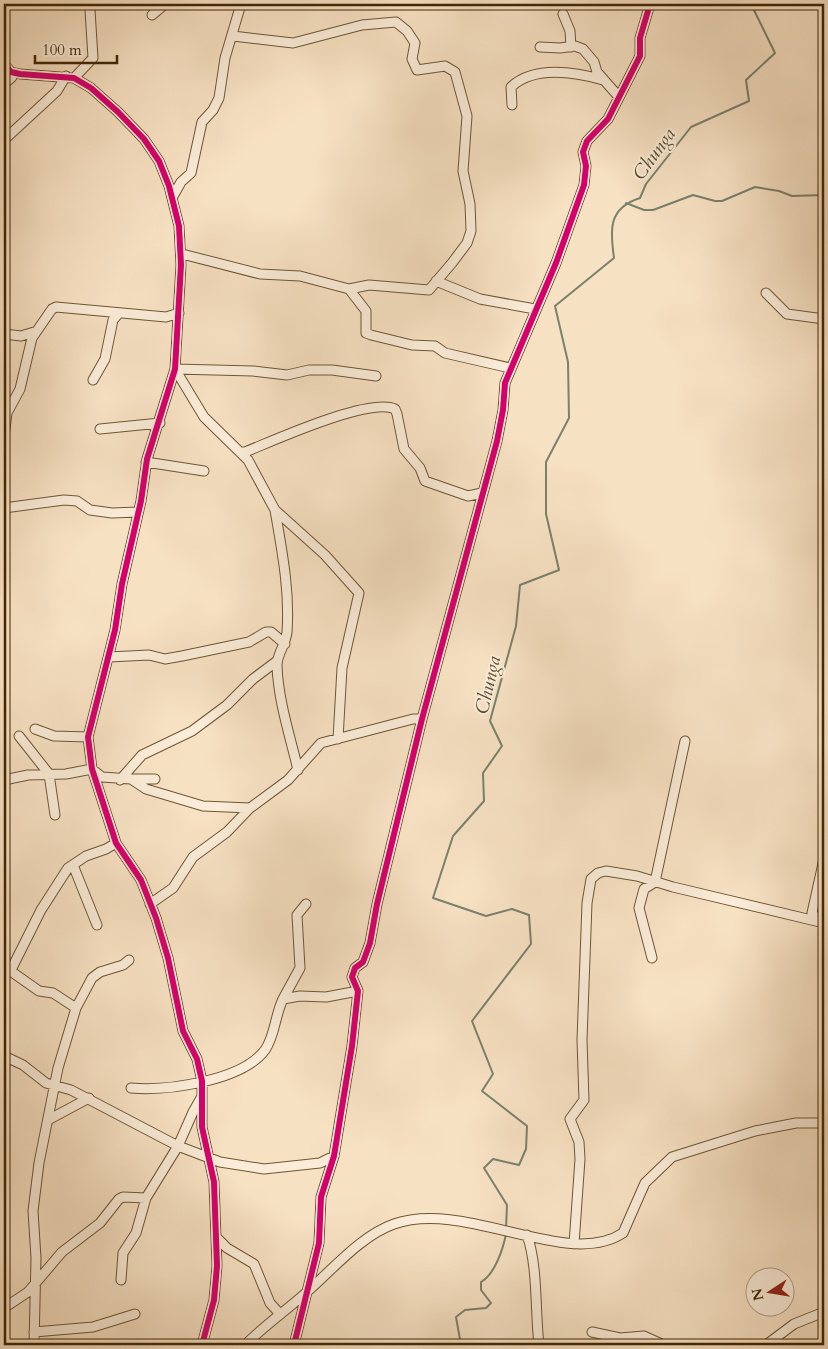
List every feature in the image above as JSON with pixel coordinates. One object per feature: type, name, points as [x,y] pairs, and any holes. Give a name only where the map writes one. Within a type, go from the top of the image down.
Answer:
[{"type":"street","points":[[152,15],[165,4]]},
{"type":"street","points":[[172,198],[194,166],[202,122],[213,110],[219,98],[225,58],[233,36],[240,4]]},
{"type":"street","points":[[295,1345],[319,1243],[322,1190],[334,1156],[352,1046],[358,991],[352,977],[355,968],[363,962],[370,943],[377,904],[422,719],[497,441],[503,410],[505,382],[556,263],[584,185],[586,166],[583,152],[587,141],[608,119],[640,56],[640,38],[650,4]]},
{"type":"street","points":[[4,140],[70,77],[94,58],[90,10]]},
{"type":"street","points":[[563,14],[570,30],[571,47]]},
{"type":"street","points":[[182,254],[260,274],[300,276],[349,289],[369,285],[429,290],[467,243],[471,231],[470,204],[463,171],[467,116],[455,72],[445,66],[417,70],[412,59],[415,43],[407,31],[396,22],[362,25],[293,43],[233,36]]},
{"type":"street","points":[[540,47],[583,49],[603,80],[619,96]]},
{"type":"street","points":[[4,64],[12,72],[70,77],[91,88],[144,139],[159,161],[172,198],[179,226],[182,254],[175,369],[160,423],[146,462],[109,657],[88,737],[92,769],[116,843],[141,880],[150,904],[168,958],[183,1031],[197,1059],[202,1081],[202,1128],[210,1157],[217,1238],[214,1300],[202,1345]]},
{"type":"street","points":[[512,105],[511,87],[529,76],[571,71],[603,80]]},
{"type":"street","points":[[4,84],[12,77],[12,72]]},
{"type":"street","points":[[436,281],[488,302],[535,310]]},
{"type":"street","points":[[349,289],[366,311],[366,333],[412,345],[435,346],[445,353],[510,368]]},
{"type":"street","points":[[766,293],[787,314],[824,319]]},
{"type":"street","points":[[4,437],[8,413],[20,389],[34,332],[49,312],[56,307],[166,318],[179,313]]},
{"type":"street","points":[[93,380],[105,359],[113,320],[119,313]]},
{"type":"street","points":[[4,334],[21,336],[34,332]]},
{"type":"street","points":[[175,369],[287,375],[309,370],[332,370],[376,376]]},
{"type":"street","points":[[175,369],[204,416],[248,460],[275,510],[325,555],[359,592],[342,668],[338,739]]},
{"type":"street","points":[[240,452],[245,452],[344,414],[387,407],[395,409],[404,449],[420,468],[425,481],[468,496],[482,493]]},
{"type":"street","points":[[100,429],[160,423]]},
{"type":"street","points":[[146,462],[204,471]]},
{"type":"street","points":[[4,508],[64,500],[77,501],[90,510],[112,513],[138,512]]},
{"type":"street","points":[[275,510],[288,599],[285,644],[277,661],[278,678],[298,770]]},
{"type":"street","points":[[109,657],[149,655],[165,658],[182,656],[249,642],[266,632],[271,632],[285,644]]},
{"type":"street","points":[[120,780],[142,755],[192,731],[227,705],[252,679],[277,661]]},
{"type":"street","points":[[150,904],[168,892],[193,857],[227,832],[250,808],[277,790],[322,743],[414,719],[422,719]]},
{"type":"street","points":[[35,729],[54,736],[88,737]]},
{"type":"street","points":[[18,736],[49,774],[55,815]]},
{"type":"street","points":[[652,958],[639,908],[644,889],[655,882],[685,741]]},
{"type":"street","points":[[92,769],[96,775],[120,780],[155,779]]},
{"type":"street","points":[[4,780],[28,775],[92,769]]},
{"type":"street","points":[[131,779],[146,789],[202,806],[250,808]]},
{"type":"street","points":[[76,1008],[53,993],[39,991],[11,970],[41,910],[73,865],[86,856],[106,849],[116,843]]},
{"type":"street","points":[[822,923],[812,913],[824,859]]},
{"type":"street","points":[[73,865],[97,925]]},
{"type":"street","points":[[574,1244],[580,1142],[570,1118],[584,1100],[582,1040],[587,903],[591,879],[598,873],[606,872],[636,876],[822,923]]},
{"type":"street","points":[[131,1088],[149,1090],[202,1081],[243,1068],[263,1053],[284,999],[300,968],[297,915],[306,904]]},
{"type":"street","points":[[34,1345],[36,1258],[33,1211],[58,1068],[76,1008],[95,975],[123,966],[129,960]]},
{"type":"street","points":[[284,999],[300,996],[326,997],[358,991]]},
{"type":"street","points":[[4,1056],[23,1065],[46,1083],[71,1090],[89,1098],[178,1146],[220,1162],[264,1169],[320,1163],[334,1156]]},
{"type":"street","points":[[121,1280],[123,1254],[136,1233],[146,1198],[178,1146],[192,1112],[202,1097]]},
{"type":"street","points":[[48,1120],[89,1098]]},
{"type":"street","points":[[245,1345],[357,1246],[393,1224],[426,1217],[441,1218],[574,1244],[610,1239],[623,1233],[645,1183],[672,1157],[775,1127],[796,1123],[824,1123]]},
{"type":"street","points":[[4,1308],[22,1296],[35,1284],[62,1252],[100,1223],[119,1199],[123,1197],[146,1198]]},
{"type":"street","points":[[527,1235],[534,1255],[532,1274],[539,1345]]},
{"type":"street","points":[[217,1238],[228,1248],[254,1264],[270,1303],[279,1313]]},
{"type":"street","points":[[766,1345],[794,1324],[824,1312]]},
{"type":"street","points":[[34,1332],[93,1327],[135,1314]]},
{"type":"street","points":[[592,1332],[620,1338],[644,1336],[664,1345]]},
{"type":"waterway","name":"Chunga","points":[[506,1229],[507,1205],[484,1168],[493,1159],[519,1165],[526,1149],[527,1126],[482,1091],[493,1074],[472,1021],[531,944],[529,915],[512,909],[486,916],[433,898],[453,836],[484,801],[483,773],[502,746],[490,721],[516,626],[520,585],[559,570],[546,514],[546,462],[569,418],[568,362],[555,306],[614,258],[612,229],[617,214],[630,202],[640,198],[646,184],[691,127],[749,101],[746,80],[775,53],[751,4]]},
{"type":"waterway","points":[[626,203],[644,210],[653,210],[693,195],[722,201],[755,187],[779,191],[792,196],[824,195]]},
{"type":"waterway","name":"Chunga","points":[[461,1345],[456,1317],[465,1310],[486,1308],[491,1303],[481,1290],[481,1282],[494,1267],[506,1234]]},
{"type":"cycle path","points":[[294,1345],[319,1243],[321,1197],[334,1156],[352,1046],[358,991],[352,977],[355,968],[363,962],[370,943],[377,904],[422,719],[497,441],[503,410],[505,383],[556,263],[584,185],[586,166],[583,152],[587,141],[608,119],[640,56],[640,38],[650,4]]},
{"type":"cycle path","points":[[4,64],[11,72],[20,74],[74,78],[91,88],[118,112],[144,139],[159,161],[169,186],[179,226],[181,265],[175,369],[147,459],[141,501],[122,584],[115,630],[88,737],[92,769],[116,843],[141,880],[156,918],[168,958],[183,1031],[197,1059],[202,1081],[202,1127],[214,1182],[217,1266],[214,1300],[202,1345]]}]
